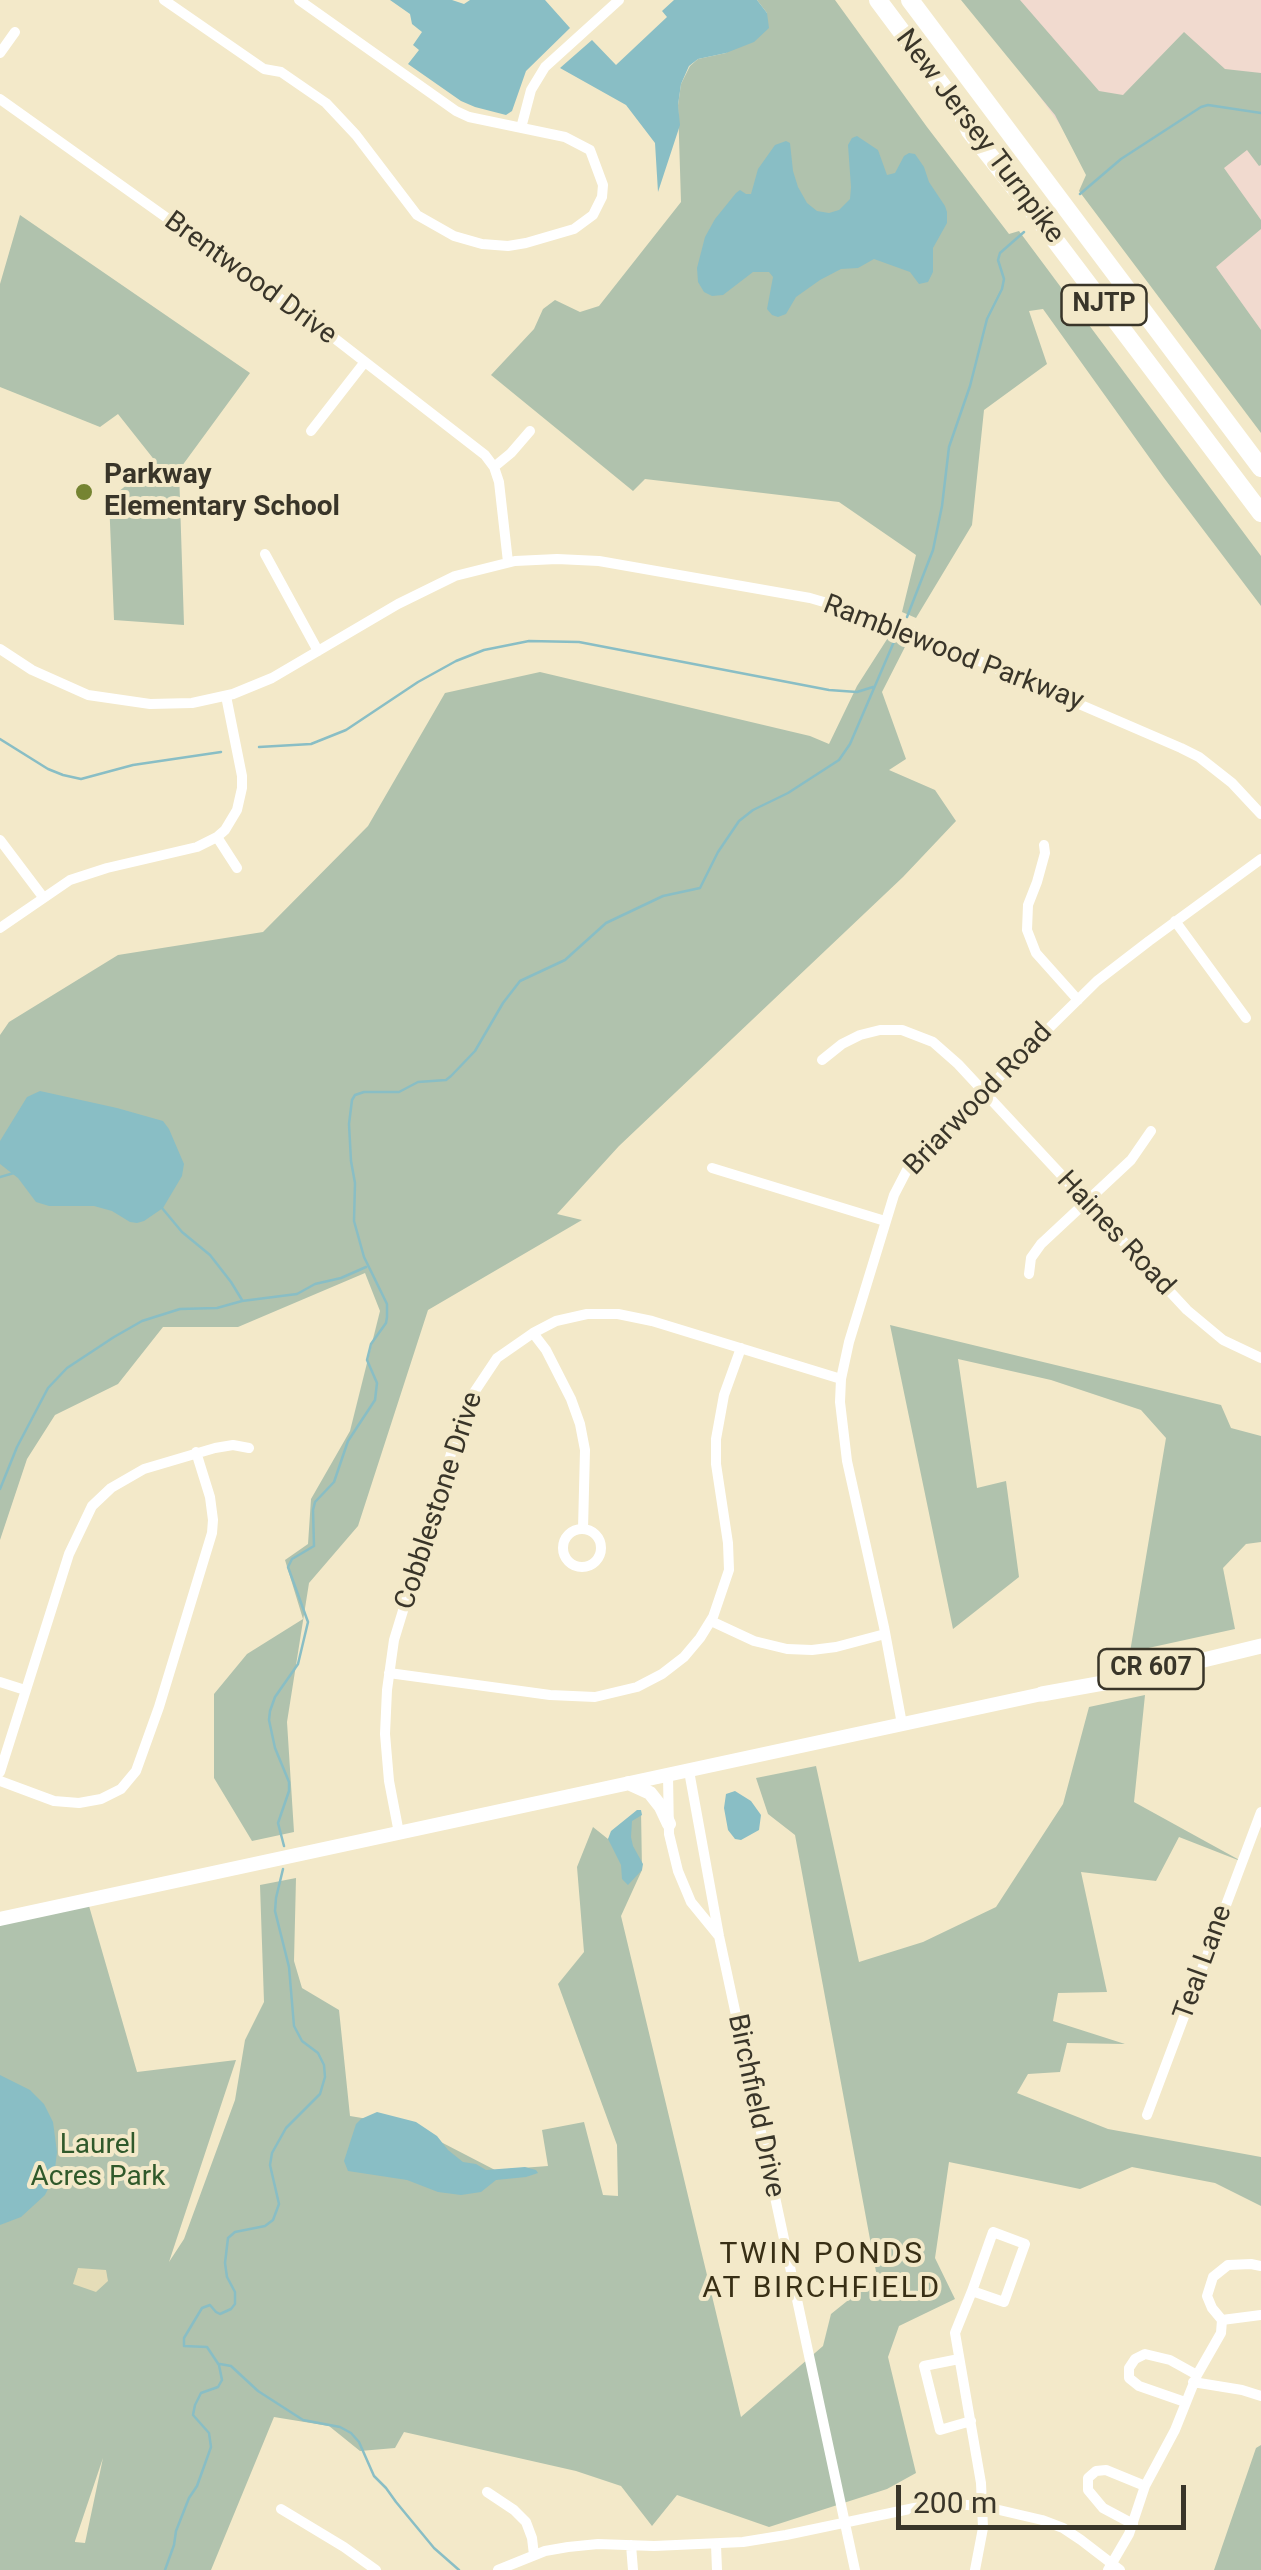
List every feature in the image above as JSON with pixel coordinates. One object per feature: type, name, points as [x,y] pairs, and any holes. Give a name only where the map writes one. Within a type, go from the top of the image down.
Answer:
[{"type":"highway","points":[[865,0],[970,131]]},
{"type":"highway","name":"New Jersey Turnpike","points":[[878,0],[960,110],[970,131],[1261,513]]},
{"type":"highway","name":"New Jersey Turnpike","points":[[914,0],[1261,468]]},
{"type":"main road","name":"CR 607","points":[[1042,1694],[1120,1680],[1147,1670],[1261,1646]]},
{"type":"main road","points":[[0,1918],[1042,1694]]},
{"type":"main road","points":[[627,1782],[650,1793],[669,1824]]},
{"type":"street","points":[[164,0],[264,69],[281,72],[326,103],[356,135],[417,215],[454,236],[508,246],[556,236],[593,215],[603,185],[590,150],[564,136],[456,111],[305,2]]},
{"type":"street","points":[[521,128],[531,90],[546,67],[619,0]]},
{"type":"street","points":[[0,53],[15,32]]},
{"type":"street","name":"Brentwood Drive","points":[[0,100],[320,327],[494,466]]},
{"type":"street","points":[[311,431],[364,362]]},
{"type":"street","points":[[508,562],[494,466],[530,431]]},
{"type":"street","points":[[264,554],[318,651]]},
{"type":"street","name":"Ramblewood Parkway","points":[[0,649],[50,680],[88,695],[172,704],[226,696],[272,678],[389,609],[465,573],[536,559],[598,561],[788,594],[851,610],[1162,738],[1216,769],[1261,814]]},
{"type":"street","points":[[0,928],[70,880],[197,846],[226,830],[237,810],[242,776],[226,696]]},
{"type":"street","points":[[217,837],[237,868]]},
{"type":"street","points":[[0,840],[43,897]]},
{"type":"street","points":[[1044,845],[1026,917],[1030,942],[1078,1000]]},
{"type":"street","name":"Briarwood Road","points":[[902,1724],[840,1417],[841,1379],[849,1342],[894,1195],[908,1168],[1078,1000],[1123,960],[1261,859]]},
{"type":"street","points":[[1175,922],[1246,1018]]},
{"type":"street","name":"Haines Road","points":[[822,1060],[842,1044],[880,1030],[902,1030],[933,1042],[1199,1321],[1224,1340],[1261,1358]]},
{"type":"street","points":[[1029,1274],[1031,1258],[1041,1244],[1131,1160],[1150,1131]]},
{"type":"street","points":[[712,1168],[885,1222]]},
{"type":"street","name":"Cobblestone Drive","points":[[400,1833],[385,1734],[394,1640],[467,1407],[497,1358],[532,1333],[570,1317],[618,1314],[841,1379]]},
{"type":"street","points":[[532,1333],[546,1350],[580,1424],[585,1450],[583,1529]]},
{"type":"street","points":[[389,1673],[580,1698],[637,1687],[662,1674],[693,1648],[711,1621],[722,1594],[730,1557],[717,1477],[716,1440],[724,1396],[742,1348]]},
{"type":"street","points":[[0,1772],[68,1554],[92,1506],[133,1474],[196,1452],[234,1444],[249,1448]]},
{"type":"street","points":[[0,1780],[54,1801],[79,1803],[101,1800],[121,1788],[136,1771],[212,1533],[210,1497],[196,1452]]},
{"type":"street","points":[[711,1621],[754,1642],[787,1649],[836,1647],[885,1634]]},
{"type":"street","points":[[0,1682],[25,1690]]},
{"type":"street","name":"Birchfield Drive","points":[[689,1771],[718,1936],[854,2570]]},
{"type":"street","name":"Birchfield Drive","points":[[668,1775],[669,1824],[678,1871],[692,1902],[718,1936]]},
{"type":"street","name":"Teal Lane","points":[[1147,2114],[1261,1812]]},
{"type":"street","points":[[972,2291],[1004,2302],[1025,2244],[994,2232],[955,2332],[981,2483],[982,2537],[976,2570]]},
{"type":"street","points":[[498,2570],[546,2550],[598,2544],[716,2544],[786,2535],[938,2503],[982,2506],[1062,2528],[1113,2568],[1145,2486],[1176,2428],[1195,2378],[1221,2333],[1222,2320],[1207,2296],[1214,2277],[1228,2265],[1261,2266]]},
{"type":"street","points":[[1222,2320],[1261,2315]]},
{"type":"street","points":[[1186,2402],[1138,2386],[1129,2378],[1129,2368],[1135,2359],[1145,2354],[1170,2360],[1195,2378],[1261,2396]]},
{"type":"street","points":[[959,2359],[924,2366],[940,2430],[971,2422]]},
{"type":"street","points":[[1133,2524],[1103,2508],[1088,2490],[1088,2478],[1096,2471],[1106,2470],[1145,2486]]},
{"type":"street","points":[[486,2492],[526,2522],[534,2554]]},
{"type":"street","points":[[282,2509],[376,2570]]},
{"type":"street","points":[[716,2544],[717,2570]]},
{"type":"street","points":[[631,2545],[632,2570]]},
{"type":"shaded area","points":[[970,0],[1261,0],[1261,401],[1203,323]]},
{"type":"green space","points":[[757,0],[835,0],[1009,234],[1019,231],[1261,556],[1261,606],[1043,309],[1029,311],[1047,364],[984,410],[972,525],[916,618],[902,612],[916,555],[839,502],[645,479],[633,491],[491,375],[534,329],[543,309],[555,300],[580,312],[599,306],[681,202],[681,84],[698,59],[726,53],[767,13]]},
{"type":"green space","points":[[961,0],[1020,0],[1099,91],[1123,95],[1184,32],[1225,69],[1261,73],[1261,165],[1247,150],[1224,168],[1261,220],[1261,229],[1216,267],[1261,330],[1261,433],[1079,191],[1086,175],[1055,115]]},
{"type":"green space","points":[[20,215],[250,373],[179,470],[184,625],[114,620],[109,499],[156,462],[118,414],[100,427],[0,387],[0,284]]},
{"type":"green space","points":[[891,633],[908,641],[882,692],[906,759],[889,770],[935,790],[956,821],[903,877],[619,1146],[557,1214],[582,1220],[428,1310],[358,1526],[309,1583],[287,1722],[294,1832],[252,1841],[214,1778],[214,1694],[247,1654],[303,1619],[285,1560],[308,1544],[311,1499],[350,1431],[380,1311],[365,1273],[238,1327],[163,1327],[118,1384],[55,1415],[27,1459],[0,1540],[0,1035],[9,1022],[118,955],[263,932],[368,826],[445,693],[540,672],[810,736],[829,744],[857,686]]},
{"type":"green space","points":[[890,1325],[1221,1405],[1231,1428],[1261,1436],[1261,1542],[1246,1544],[1223,1568],[1235,1629],[1130,1652],[1166,1438],[1141,1410],[1051,1380],[958,1359],[977,1488],[1006,1481],[1019,1577],[953,1629]]},
{"type":"green space","name":"Laurel Acres Park","points":[[1145,1695],[1134,1802],[1243,1862],[1179,1837],[1156,1881],[1081,1872],[1107,1992],[1058,1993],[1053,2021],[1125,2044],[1067,2043],[1060,2072],[1028,2074],[1017,2093],[1108,2129],[1261,2157],[1261,2206],[1215,2183],[1132,2167],[1080,2189],[949,2162],[935,2258],[955,2299],[899,2326],[888,2357],[916,2473],[887,2489],[769,2527],[677,2495],[652,2526],[621,2486],[576,2471],[404,2432],[395,2448],[360,2451],[329,2426],[274,2417],[211,2570],[0,2570],[0,1918],[87,1899],[137,2072],[236,2060],[169,2262],[184,2239],[235,2100],[245,2040],[264,2002],[260,1885],[296,1878],[294,1961],[302,1988],[339,2010],[350,2116],[410,2126],[495,2170],[548,2166],[542,2130],[584,2122],[603,2195],[618,2196],[617,2145],[558,1984],[584,1952],[577,1867],[593,1827],[608,1839],[641,1810],[642,1870],[621,1916],[741,2417],[823,2346],[831,2314],[877,2277],[795,1835],[768,1814],[756,1778],[816,1766],[859,1962],[923,1942],[996,1907],[1063,1804],[1089,1707]],"holes":[[[103,2458],[85,2543],[75,2541]]]},
{"type":"green space","points":[[1261,2445],[1261,2570],[1214,2570],[1256,2448]]},
{"type":"sand","points":[[78,2268],[106,2270],[108,2281],[96,2292],[73,2284]]},
{"type":"water","points":[[390,0],[452,0],[464,4],[470,0],[545,0],[570,28],[526,71],[512,111],[506,115],[461,101],[408,64],[419,50],[413,45],[422,32],[412,24],[410,14]]},
{"type":"water","points":[[674,0],[757,0],[767,13],[769,28],[754,42],[698,59],[689,66],[681,84],[680,125],[658,192],[655,143],[626,105],[560,68],[592,40],[616,65],[667,17],[662,11]]},
{"type":"water","points":[[857,136],[878,150],[887,175],[895,173],[904,156],[915,154],[945,206],[947,223],[933,248],[933,272],[928,282],[919,284],[910,272],[874,259],[820,280],[796,297],[786,314],[778,317],[767,309],[773,277],[769,272],[753,272],[723,295],[704,292],[697,268],[705,237],[736,193],[740,190],[751,194],[758,169],[775,145],[790,143],[798,187],[807,203],[817,211],[829,213],[839,210],[850,199],[848,145]]},
{"type":"water","points":[[40,1091],[163,1121],[184,1164],[182,1176],[163,1208],[137,1223],[94,1206],[49,1206],[36,1202],[18,1178],[0,1164],[0,1141],[27,1097]]},
{"type":"water","points":[[735,1791],[751,1801],[761,1815],[759,1830],[741,1840],[728,1830],[724,1808],[726,1794]]},
{"type":"water","points":[[637,1810],[642,1815],[632,1821],[631,1837],[643,1864],[628,1885],[622,1879],[621,1865],[608,1839],[611,1831]]},
{"type":"water","points":[[0,2075],[30,2090],[44,2104],[53,2122],[57,2152],[54,2177],[45,2195],[21,2217],[0,2225]]},
{"type":"water","points":[[377,2112],[416,2122],[463,2162],[486,2170],[525,2167],[538,2173],[496,2180],[481,2192],[461,2195],[438,2192],[407,2180],[348,2171],[344,2161],[356,2124]]},
{"type":"waterway","points":[[1080,194],[1121,159],[1201,107],[1261,113]]},
{"type":"waterway","points":[[907,617],[933,550],[949,447],[987,319],[1002,289],[1000,253],[1024,232]]},
{"type":"waterway","points":[[284,1846],[278,1823],[289,1782],[269,1720],[275,1697],[298,1664],[308,1622],[288,1567],[292,1559],[314,1546],[315,1502],[334,1482],[348,1441],[375,1400],[377,1383],[367,1360],[371,1344],[387,1317],[387,1304],[364,1257],[354,1221],[349,1124],[352,1100],[364,1092],[399,1092],[418,1082],[446,1080],[475,1051],[520,981],[565,960],[606,923],[663,896],[700,888],[739,821],[839,760],[850,744],[896,637]]},
{"type":"waterway","points":[[259,747],[311,744],[346,730],[456,661],[484,650],[529,641],[579,642],[829,690],[857,692],[873,687]]},
{"type":"waterway","points":[[0,739],[48,769],[81,779],[133,765],[221,752]]},
{"type":"waterway","points":[[0,1177],[14,1173]]},
{"type":"waterway","points":[[162,1208],[182,1232],[210,1255],[242,1300]]},
{"type":"waterway","points":[[0,1489],[48,1388],[67,1368],[114,1337],[142,1321],[180,1309],[217,1308],[297,1294],[366,1267]]},
{"type":"waterway","points":[[165,2570],[176,2531],[211,2447],[209,2433],[193,2415],[195,2405],[201,2393],[218,2387],[222,2380],[219,2365],[207,2347],[184,2346],[184,2338],[202,2308],[210,2305],[220,2314],[235,2304],[225,2263],[228,2238],[273,2220],[279,2204],[270,2165],[272,2153],[286,2128],[320,2094],[325,2077],[318,2053],[302,2041],[294,2026],[289,1967],[275,1911],[283,1869]]},
{"type":"waterway","points":[[220,2364],[231,2366],[258,2391],[303,2420],[351,2433],[374,2476],[434,2548],[459,2570]]},
{"type":"place","name":"Parkway Elementary School","points":[[84,492]]},
{"type":"district","name":"TWIN PONDS AT BIRCHFIELD","points":[[822,2272]]}]
